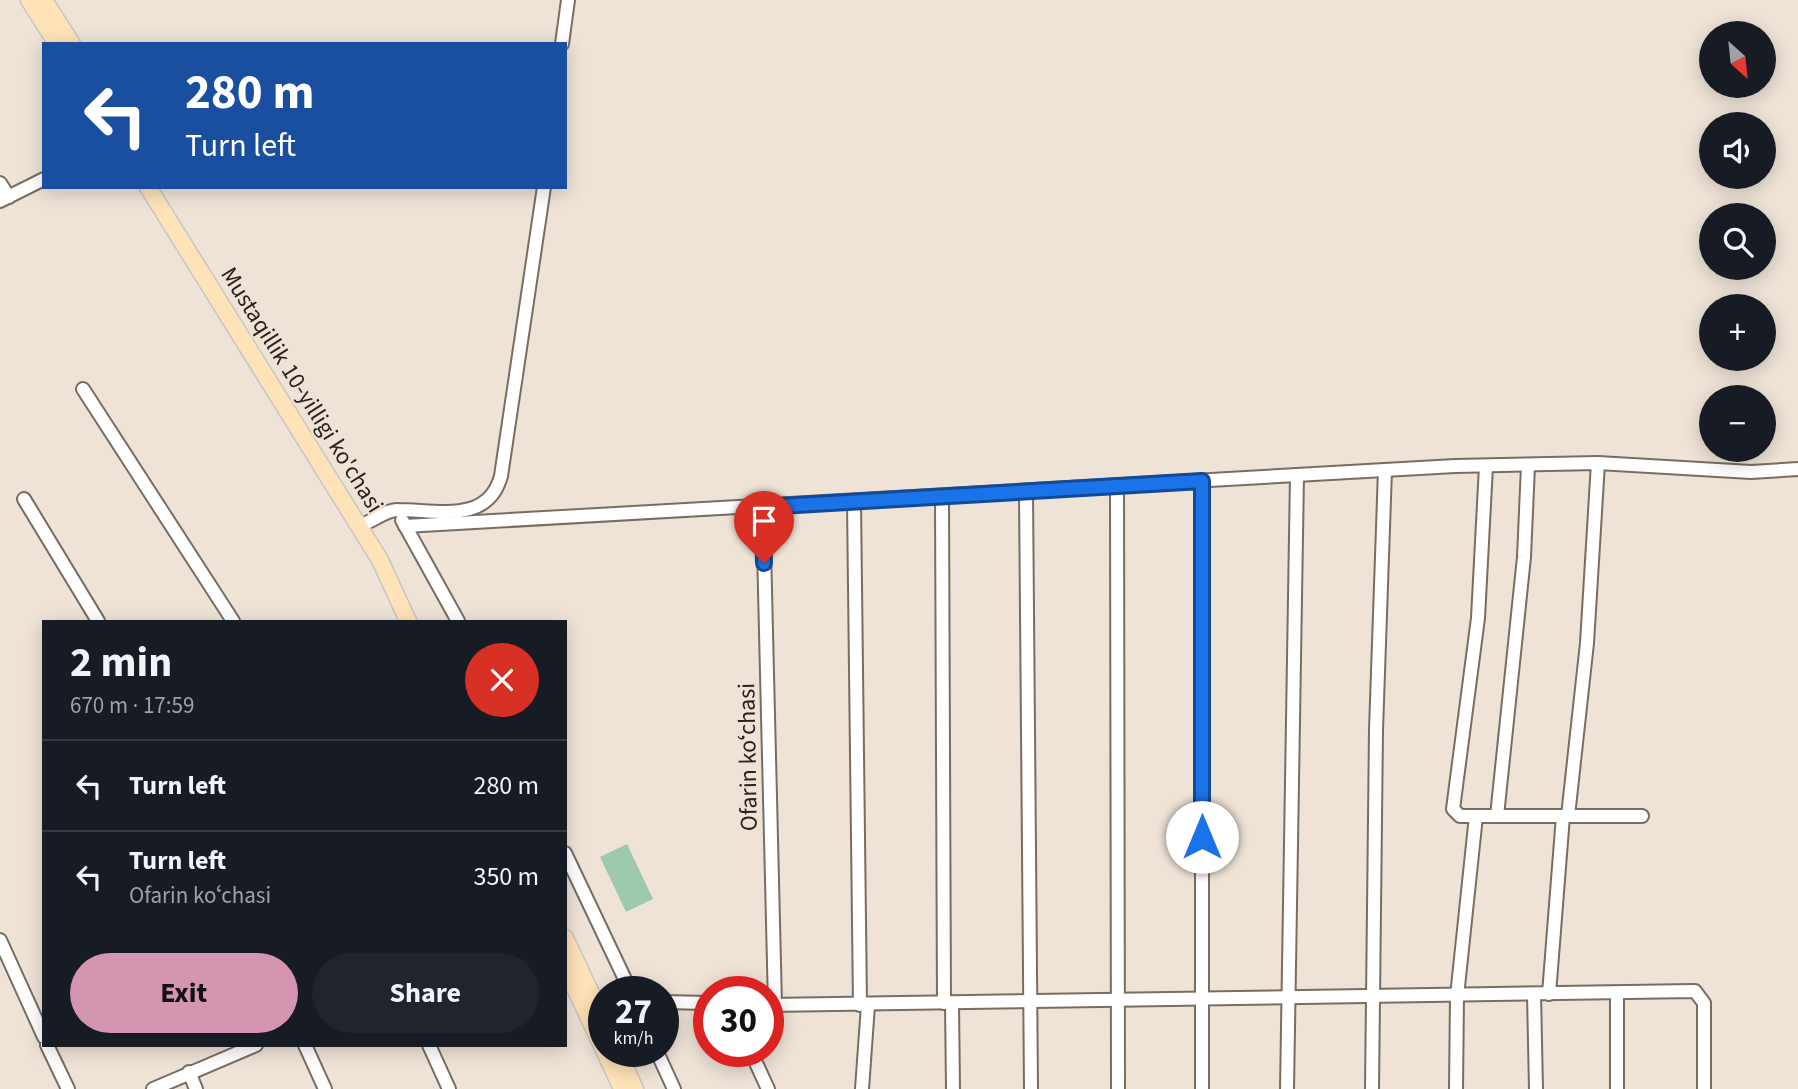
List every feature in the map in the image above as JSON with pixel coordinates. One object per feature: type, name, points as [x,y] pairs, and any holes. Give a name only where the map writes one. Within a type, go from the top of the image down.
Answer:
[{"type":"main road","points":[[29,0],[56,42]]},
{"type":"main road","points":[[44,0],[71,42]]},
{"type":"main road","name":"Mustaqillik 10-yilligi ko'chasi","points":[[149,189],[380,560],[408,620]]},
{"type":"main road","name":"Mustaqillik 10-yilligi ko'chasi","points":[[162,189],[368,522],[418,620]]},
{"type":"main road","points":[[567,942],[588,985]]},
{"type":"main road","points":[[567,971],[588,1017]]},
{"type":"main road","points":[[612,1067],[622,1089]]},
{"type":"main road","points":[[625,1067],[635,1089]]},
{"type":"street","points":[[562,42],[568,0]]},
{"type":"street","points":[[0,183],[5,199],[42,180]]},
{"type":"street","points":[[368,522],[396,509],[454,511],[478,508],[495,495],[501,476],[544,189]]},
{"type":"street","points":[[83,389],[232,620]]},
{"type":"street","points":[[405,526],[1385,470],[1598,463],[1751,472],[1798,469]]},
{"type":"street","points":[[1549,994],[1565,816],[1587,643],[1598,463]]},
{"type":"street","points":[[1486,466],[1478,618],[1453,806],[1460,817],[1642,816]]},
{"type":"street","points":[[1497,816],[1524,557],[1528,466]]},
{"type":"street","points":[[1372,1089],[1376,730],[1385,470]]},
{"type":"street","points":[[1287,1089],[1286,999],[1297,475]]},
{"type":"street","points":[[1202,481],[1202,1089]]},
{"type":"street","points":[[1117,486],[1118,1089]]},
{"type":"street","points":[[1026,492],[1031,1089]]},
{"type":"street","points":[[942,497],[948,1003],[953,1089]]},
{"type":"street","points":[[24,499],[97,620]]},
{"type":"street","points":[[854,502],[864,1005],[862,1089]]},
{"type":"street","name":"Ofarin koʻchasi","points":[[763,507],[771,976]]},
{"type":"street","points":[[396,509],[457,620]]},
{"type":"street","points":[[1457,1089],[1457,996],[1476,816]]},
{"type":"street","points":[[567,857],[623,976]]},
{"type":"street","points":[[0,940],[42,1033]]},
{"type":"street","points":[[784,1005],[1202,1001],[1695,991],[1702,996],[1704,1089]]},
{"type":"street","points":[[1617,993],[1617,1089]]},
{"type":"street","points":[[1534,994],[1536,1089]]},
{"type":"street","points":[[48,1047],[68,1089]]},
{"type":"street","points":[[153,1089],[251,1047]]},
{"type":"street","points":[[306,1047],[325,1089]]},
{"type":"street","points":[[430,1047],[449,1089]]},
{"type":"street","points":[[664,1067],[674,1089]]},
{"type":"street","points":[[758,1067],[768,1089]]},
{"type":"street","points":[[189,1072],[196,1089]]},
{"type":"green space","points":[[627,844],[653,899],[626,912],[600,857]]},
{"type":"route","points":[[764,563],[763,507],[1202,481],[1202,837]]}]
